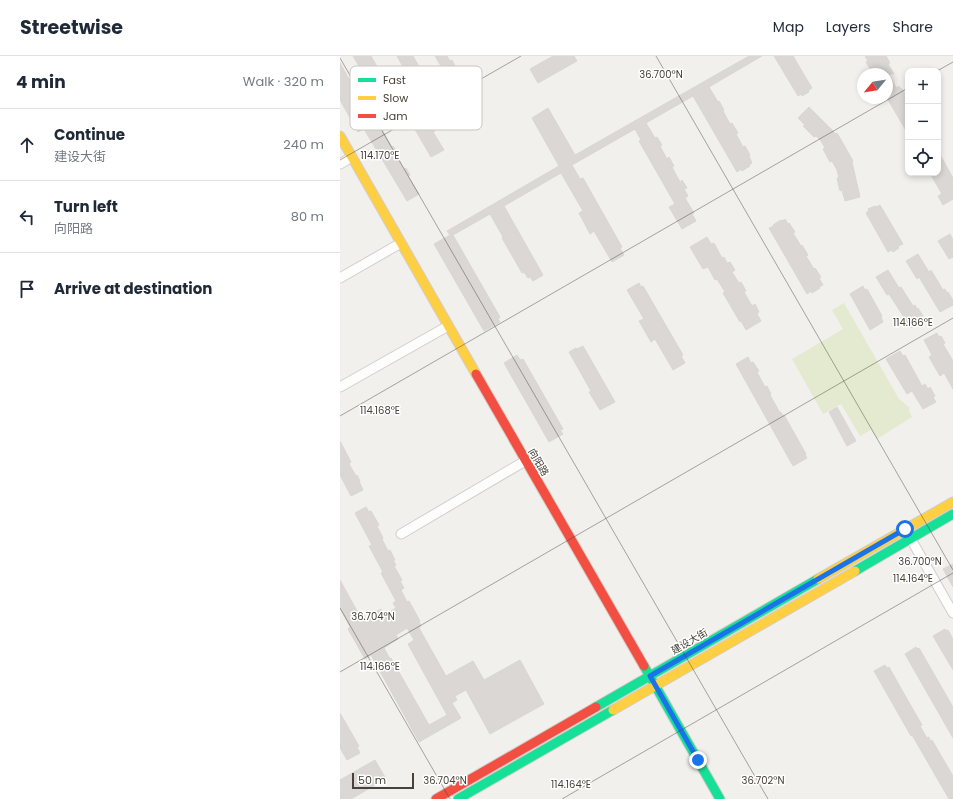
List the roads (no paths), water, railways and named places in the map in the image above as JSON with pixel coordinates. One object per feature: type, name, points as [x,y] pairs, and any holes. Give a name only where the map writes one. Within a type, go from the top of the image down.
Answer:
[{"type":"main road","name":"向阳路","points":[[340,136],[720,799]]},
{"type":"main road","name":"建设大街","points":[[436,799],[953,502]]},
{"type":"main road","points":[[458,799],[953,514]]},
{"type":"street","points":[[340,164],[352,157]]},
{"type":"street","points":[[340,278],[401,243]]},
{"type":"street","points":[[340,387],[448,326]]},
{"type":"street","points":[[401,534],[526,460]]},
{"type":"street","points":[[905,529],[953,613]]}]
